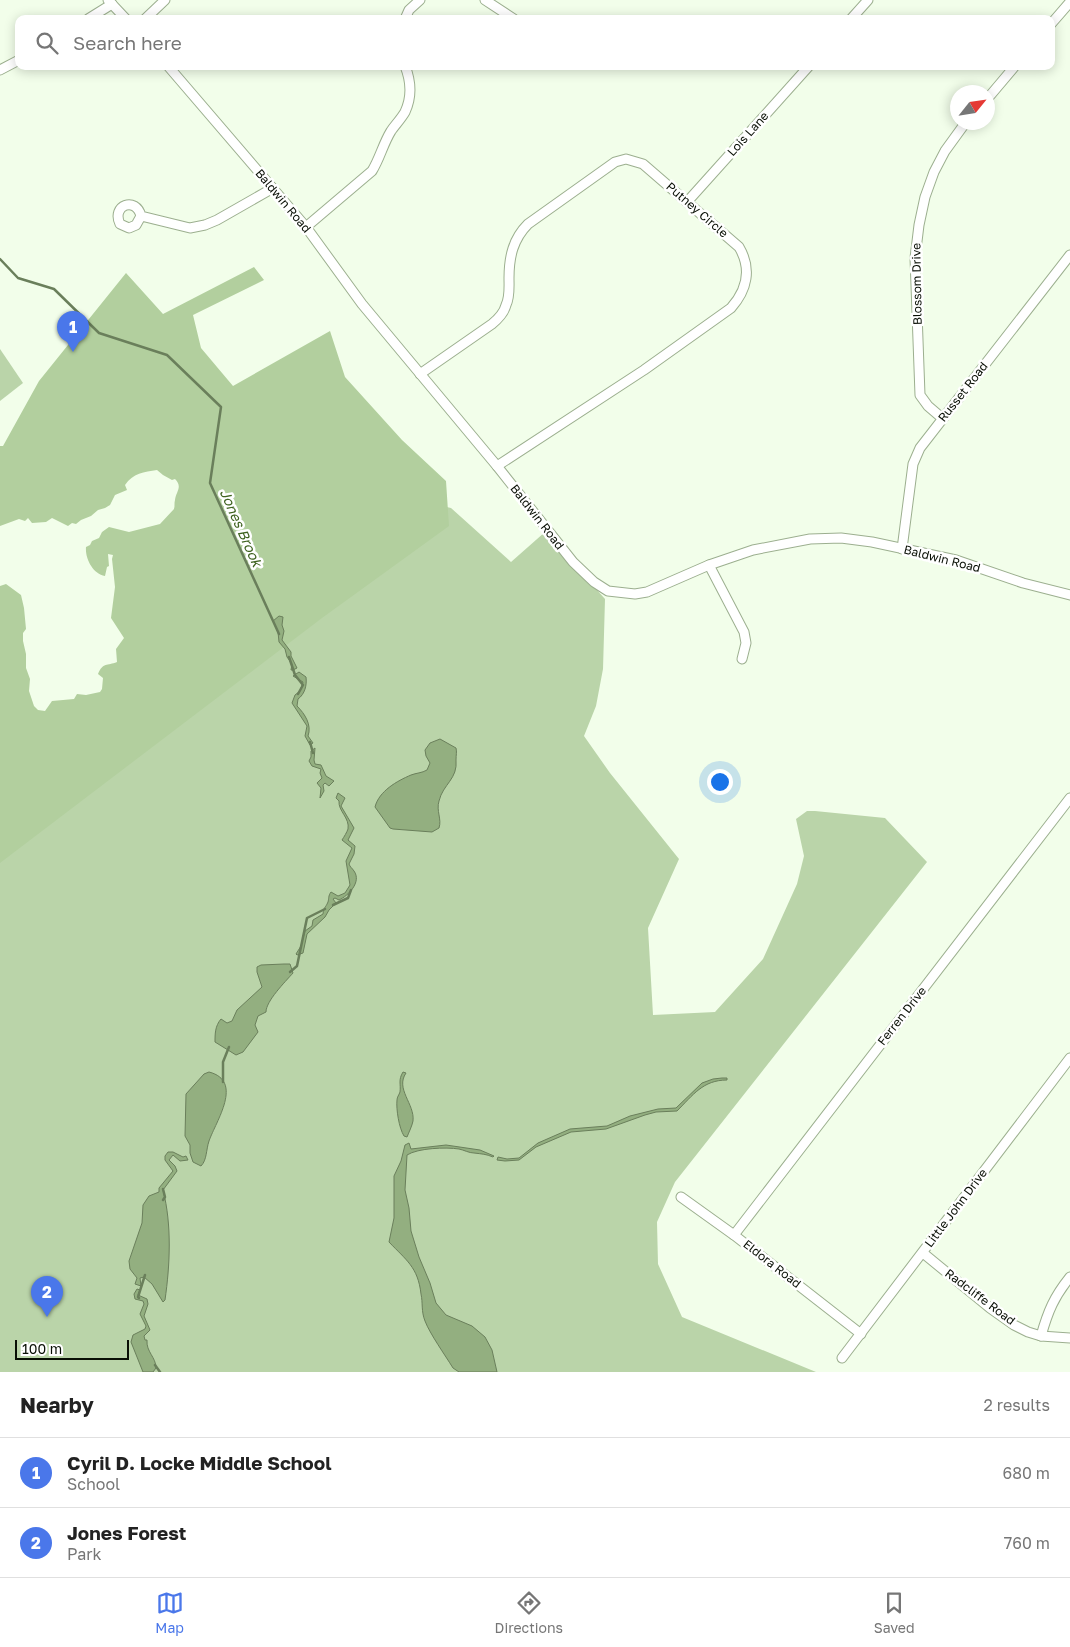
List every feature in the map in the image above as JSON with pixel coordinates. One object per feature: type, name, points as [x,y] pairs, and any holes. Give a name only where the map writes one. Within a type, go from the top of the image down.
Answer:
[{"type":"street","points":[[149,15],[165,0]]},
{"type":"street","points":[[407,15],[409,10],[420,0]]},
{"type":"street","points":[[484,0],[508,15]]},
{"type":"street","points":[[855,15],[868,0]]},
{"type":"street","points":[[93,15],[110,2],[122,15]]},
{"type":"street","points":[[1055,19],[1070,2]]},
{"type":"street","points":[[0,70],[15,62]]},
{"type":"street","name":"Baldwin Road","points":[[171,70],[228,138],[306,226],[362,304],[497,466],[581,571],[608,591],[634,594],[647,592],[709,565],[753,550],[810,539],[856,539],[956,560],[1023,583],[1070,595]]},
{"type":"street","points":[[306,226],[372,171],[390,132],[405,113],[409,101],[410,88],[406,70]]},
{"type":"street","name":"Lois Lane","points":[[687,202],[805,70]]},
{"type":"street","points":[[995,90],[1012,70]]},
{"type":"street","name":"Blossom Drive","points":[[942,418],[928,406],[920,395],[916,241],[925,197],[934,172],[945,151],[960,130]]},
{"type":"street","name":"Putney Circle","points":[[420,374],[492,324],[500,316],[506,307],[509,297],[511,253],[519,233],[528,224],[608,165],[626,159],[644,164],[739,247],[744,255],[747,279],[731,308],[644,370],[497,466]]},
{"type":"street","points":[[141,216],[190,228],[217,220],[273,188]]},
{"type":"street","name":"Russet Road","points":[[902,549],[913,464],[920,448],[1070,255]]},
{"type":"street","points":[[709,565],[744,632],[746,643],[742,659]]},
{"type":"street","name":"Ferren Drive","points":[[734,1235],[1070,798]]},
{"type":"street","name":"Little John Drive","points":[[842,1358],[1070,1058]]},
{"type":"street","name":"Eldora Road","points":[[681,1197],[734,1235],[861,1334]]},
{"type":"street","name":"Radcliffe Road","points":[[922,1253],[1014,1325],[1041,1336],[1070,1338]]},
{"type":"street","points":[[1041,1336],[1048,1311],[1070,1277]]},
{"type":"shaded area","points":[[254,267],[264,280],[193,315],[201,348],[233,386],[330,331],[345,377],[402,440],[446,481],[449,526],[322,618],[0,863],[0,586],[6,584],[21,595],[26,629],[23,633],[23,641],[26,654],[26,668],[30,679],[29,691],[34,706],[38,710],[45,711],[52,701],[74,699],[77,694],[86,695],[100,692],[103,678],[98,674],[104,666],[117,662],[116,649],[124,638],[111,618],[115,587],[113,555],[108,554],[109,566],[105,576],[101,575],[93,569],[87,556],[86,547],[92,541],[99,538],[102,532],[109,527],[129,532],[160,524],[174,509],[179,484],[175,479],[172,480],[157,470],[139,474],[128,481],[125,485],[127,490],[115,495],[110,505],[76,524],[72,523],[68,526],[52,518],[46,522],[32,523],[28,518],[25,521],[19,519],[0,526],[0,446],[3,446],[39,381],[126,273],[163,314]]},
{"type":"shaded area","points":[[0,349],[23,383],[0,401]]},
{"type":"shaded area","points":[[425,502],[451,508],[511,562],[545,532],[605,599],[603,669],[596,706],[584,736],[610,773],[679,859],[648,928],[653,1015],[715,1012],[763,959],[797,884],[804,856],[796,819],[807,811],[885,818],[927,862],[675,1182],[657,1222],[658,1264],[682,1317],[816,1372],[0,1372],[0,790]]},
{"type":"shaded area","points":[[279,616],[283,617],[282,625],[284,631],[282,640],[291,652],[297,668],[293,670],[291,670],[292,664],[287,657],[285,649],[279,642],[278,632],[273,621]]},
{"type":"shaded area","points":[[299,672],[306,677],[306,683],[304,692],[298,699],[297,706],[305,716],[308,724],[308,736],[313,743],[310,745],[305,736],[307,726],[292,703],[295,695],[300,691],[303,682],[293,676]]},
{"type":"shaded area","points":[[440,739],[456,748],[456,767],[453,777],[439,801],[439,828],[432,832],[390,828],[375,807],[377,801],[384,791],[395,784],[411,775],[427,770],[430,763],[425,750],[430,743]]},
{"type":"shaded area","points":[[315,748],[315,764],[321,765],[326,776],[334,781],[329,786],[325,783],[323,785],[324,791],[320,798],[321,788],[317,783],[322,778],[321,769],[312,766],[309,761],[311,751]]},
{"type":"shaded area","points":[[338,793],[345,798],[341,806],[354,828],[348,840],[355,846],[354,854],[349,864],[356,875],[355,884],[339,900],[333,899],[336,903],[325,917],[307,934],[303,953],[297,955],[305,931],[312,926],[313,920],[323,914],[331,892],[338,896],[345,893],[350,885],[346,861],[352,848],[342,840],[348,830],[348,825],[340,808],[339,801],[336,798]]},
{"type":"shaded area","points":[[290,964],[293,973],[272,997],[266,1012],[258,1016],[255,1025],[258,1032],[243,1052],[236,1055],[215,1042],[216,1027],[221,1019],[227,1023],[232,1021],[237,1010],[262,987],[257,967],[261,965]]},
{"type":"shaded area","points":[[209,1072],[219,1077],[225,1084],[226,1093],[225,1102],[201,1166],[193,1162],[190,1145],[185,1136],[186,1094],[204,1074]]},
{"type":"shaded area","points":[[403,1072],[406,1073],[403,1079],[404,1091],[413,1115],[413,1123],[407,1137],[404,1136],[401,1128],[397,1108],[400,1080]]},
{"type":"shaded area","points":[[727,1078],[727,1080],[705,1086],[677,1111],[656,1112],[606,1129],[571,1132],[536,1147],[519,1160],[497,1160],[498,1157],[507,1159],[519,1158],[538,1143],[570,1129],[607,1126],[630,1116],[658,1109],[676,1108],[702,1083],[713,1079]]},
{"type":"shaded area","points":[[409,1143],[411,1149],[446,1145],[480,1150],[494,1156],[447,1148],[425,1149],[412,1153],[407,1155],[405,1190],[411,1231],[436,1303],[446,1315],[472,1326],[485,1337],[492,1350],[497,1372],[459,1372],[453,1368],[425,1321],[422,1297],[414,1270],[389,1242],[394,1218],[394,1176],[401,1161],[405,1145]]},
{"type":"shaded area","points":[[168,1152],[173,1152],[183,1157],[186,1156],[188,1160],[180,1161],[173,1155],[169,1160],[177,1171],[163,1190],[168,1217],[169,1259],[167,1287],[163,1302],[152,1284],[144,1277],[140,1278],[141,1286],[135,1284],[137,1278],[130,1269],[129,1261],[142,1223],[143,1205],[149,1196],[159,1192],[159,1188],[173,1171],[165,1160]]},
{"type":"shaded area","points":[[137,1289],[140,1290],[138,1295],[147,1299],[148,1304],[144,1316],[150,1330],[144,1336],[156,1364],[153,1372],[143,1372],[131,1342],[133,1335],[145,1329],[146,1326],[140,1314],[144,1304],[143,1301],[135,1299],[134,1294]]},
{"type":"waterway","name":"Jones Brook","points":[[0,259],[18,278],[54,289],[99,333],[167,355],[221,407],[210,483],[279,634]]},
{"type":"waterway","name":"Jones Brook","points":[[289,657],[295,675],[303,685],[298,694]]},
{"type":"waterway","name":"Jones Brook","points":[[310,742],[313,753]]},
{"type":"waterway","name":"Jones Brook","points":[[333,905],[348,898],[351,890]]},
{"type":"waterway","name":"Jones Brook","points":[[290,972],[297,966],[307,918],[325,909]]},
{"type":"waterway","name":"Jones Brook","points":[[223,1082],[223,1062],[229,1047]]},
{"type":"waterway","name":"Jones Brook","points":[[163,1189],[165,1197],[163,1200]]},
{"type":"waterway","name":"Jones Brook","points":[[139,1298],[145,1275]]},
{"type":"waterway","name":"Jones Brook","points":[[155,1365],[160,1372]]},
{"type":"place","name":"Cyril D. Locke Middle School","points":[[73,352]]},
{"type":"place","name":"Jones Forest","points":[[47,1317]]}]
